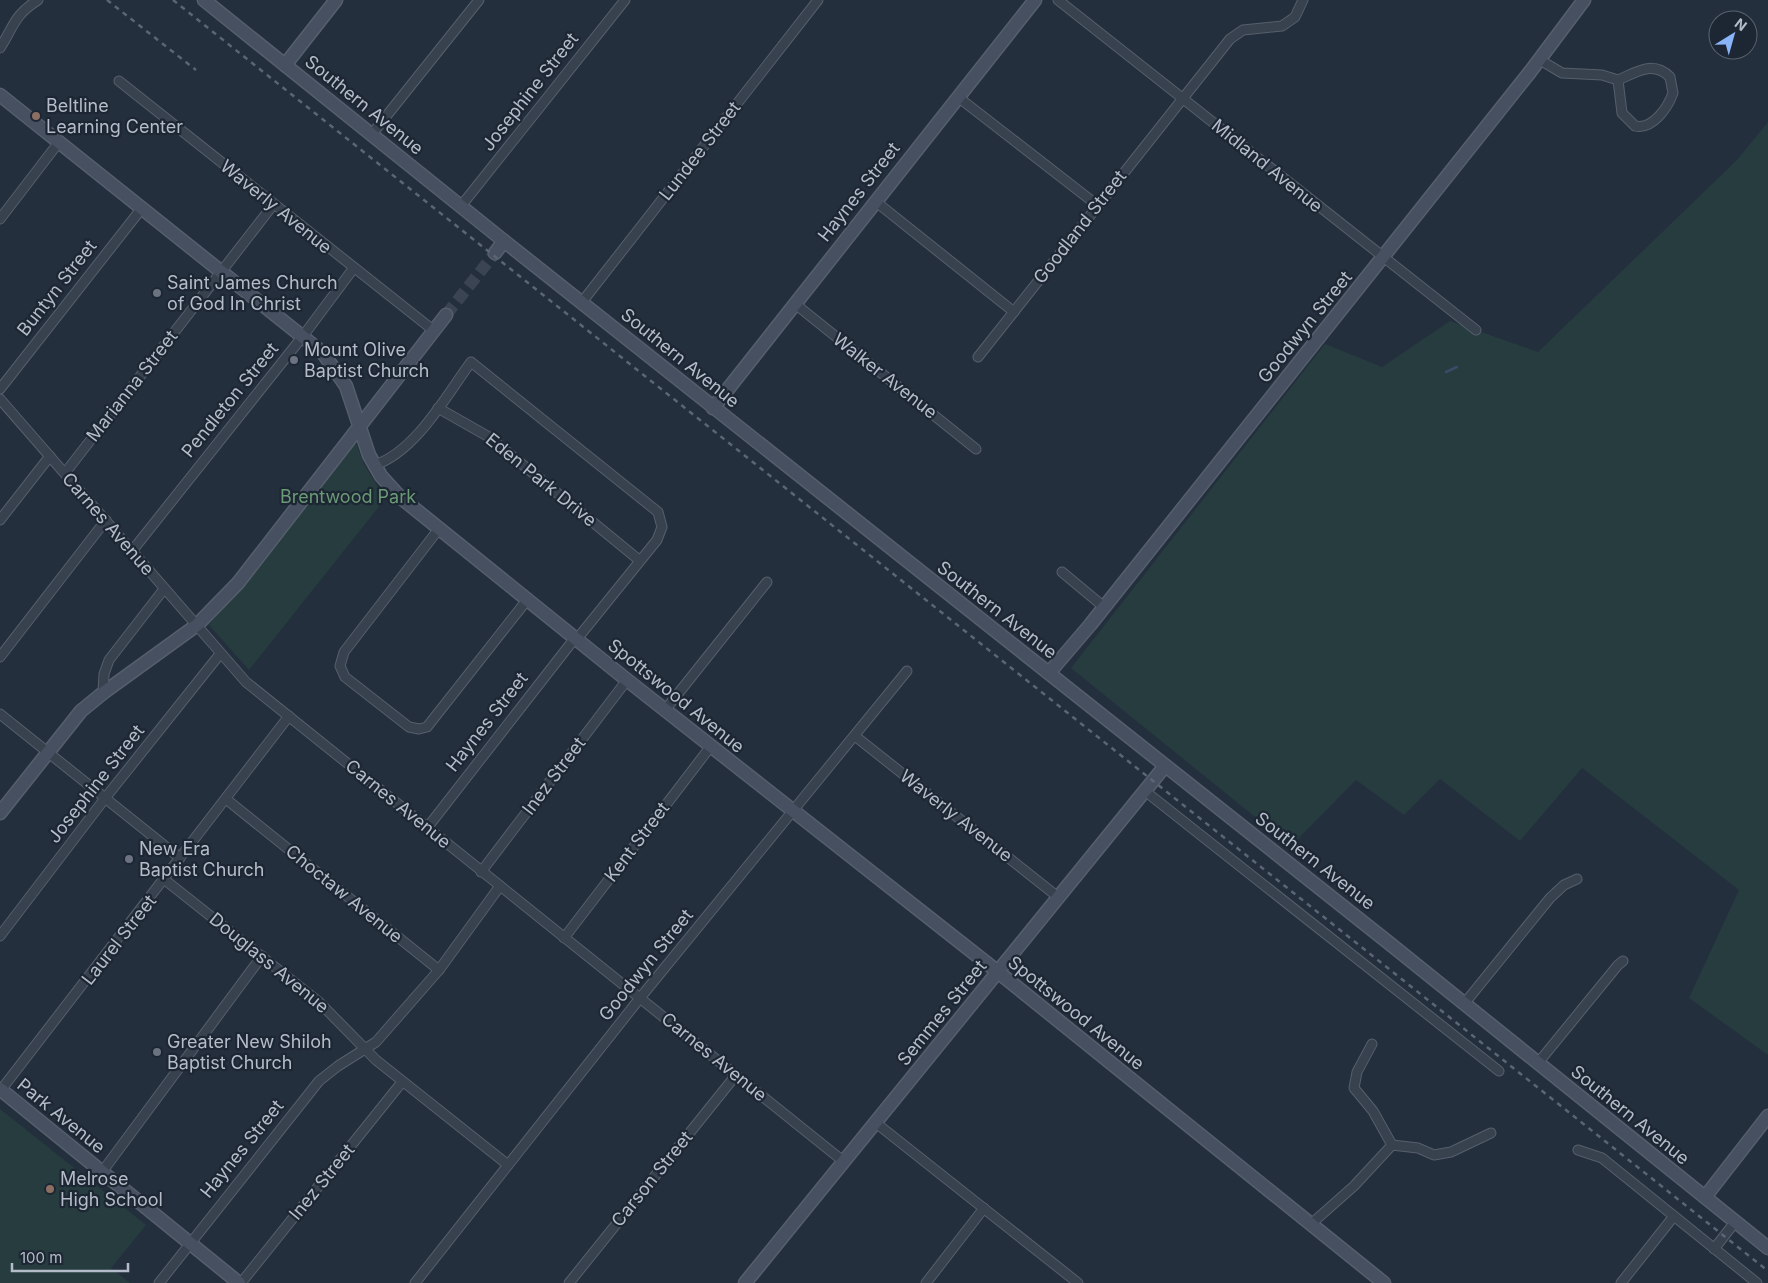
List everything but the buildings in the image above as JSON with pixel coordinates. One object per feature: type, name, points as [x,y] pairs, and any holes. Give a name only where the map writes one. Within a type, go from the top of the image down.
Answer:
[{"type":"main road","points":[[285,65],[336,0]]},
{"type":"main road","name":"Haynes Street","points":[[713,408],[1035,0]]},
{"type":"main road","name":"Goodwyn Street","points":[[1049,673],[1383,258],[1540,60],[1584,0]]},
{"type":"main road","name":"Southern Avenue","points":[[212,3],[285,65],[504,241],[1049,673],[1768,1248]]},
{"type":"main road","name":"Spottswood Avenue","points":[[0,94],[323,353],[346,386],[369,455],[381,476],[400,497],[438,530],[998,972],[1384,1283]]},
{"type":"main road","points":[[495,253],[504,241]]},
{"type":"main road","points":[[0,813],[82,711],[103,693],[197,625],[238,583],[446,315]]},
{"type":"main road","name":"Semmes Street","points":[[745,1283],[1165,766]]},
{"type":"main road","name":"Park Avenue","points":[[1,1090],[240,1283]]},
{"type":"main road","points":[[1705,1197],[1768,1116]]},
{"type":"street","points":[[0,48],[13,21],[25,8],[38,0]]},
{"type":"street","points":[[372,134],[479,0]]},
{"type":"street","name":"Josephine Street","points":[[461,206],[625,0]]},
{"type":"street","name":"Lundee Street","points":[[582,302],[818,0]]},
{"type":"street","name":"Midland Avenue","points":[[1058,0],[1476,330]]},
{"type":"street","name":"Goodland Street","points":[[978,357],[1230,39],[1243,30],[1282,26],[1295,17],[1303,0]]},
{"type":"street","points":[[1540,60],[1562,73],[1602,75],[1618,80],[1646,67],[1653,67],[1670,76],[1673,93],[1651,124],[1641,127],[1635,126],[1622,113],[1618,80]]},
{"type":"street","name":"Waverly Avenue","points":[[119,81],[353,269],[433,330]]},
{"type":"street","points":[[958,97],[1097,205]]},
{"type":"street","points":[[0,219],[59,142]]},
{"type":"street","points":[[875,201],[1014,312]]},
{"type":"street","name":"Marianna Street","points":[[64,473],[273,205]]},
{"type":"street","name":"Buntyn Street","points":[[0,390],[142,208]]},
{"type":"street","name":"Pendleton Street","points":[[132,551],[304,336],[353,269]]},
{"type":"street","name":"Walker Avenue","points":[[794,304],[976,449]]},
{"type":"street","name":"Haynes Street","points":[[426,828],[576,638],[657,540],[662,527],[658,512],[471,362],[438,408]]},
{"type":"street","name":"Carnes Avenue","points":[[0,399],[246,682],[843,1161]]},
{"type":"street","points":[[375,465],[389,460],[405,448],[438,408]]},
{"type":"street","name":"Eden Park Drive","points":[[438,408],[489,437],[639,560]]},
{"type":"street","points":[[0,520],[50,456]]},
{"type":"street","points":[[0,657],[106,520]]},
{"type":"street","points":[[438,530],[344,652],[340,666],[345,678],[402,723],[409,727],[422,729],[435,720],[527,600]]},
{"type":"street","points":[[1062,572],[1104,607]]},
{"type":"street","points":[[666,710],[767,582]]},
{"type":"street","points":[[103,693],[104,674],[109,660],[164,589]]},
{"type":"street","name":"Josephine Street","points":[[0,936],[106,797],[220,654]]},
{"type":"street","name":"Goodwyn Street","points":[[415,1283],[640,998],[794,812],[907,671]]},
{"type":"street","name":"Inez Street","points":[[481,872],[628,680]]},
{"type":"street","points":[[0,714],[180,858]]},
{"type":"street","name":"Laurel Street","points":[[1,1090],[165,880],[289,716]]},
{"type":"street","name":"Waverly Avenue","points":[[855,736],[1058,897]]},
{"type":"street","name":"Kent Street","points":[[564,938],[711,746]]},
{"type":"street","points":[[1145,791],[1499,1071]]},
{"type":"street","name":"Choctaw Avenue","points":[[226,800],[439,970]]},
{"type":"street","points":[[1464,1004],[1550,898],[1564,884],[1577,878]]},
{"type":"street","name":"Douglass Avenue","points":[[165,880],[330,1012],[365,1050],[402,1082],[508,1165]]},
{"type":"street","points":[[365,1050],[376,1042],[439,970],[500,886]]},
{"type":"street","points":[[102,1172],[262,956]]},
{"type":"street","points":[[1538,1064],[1623,961]]},
{"type":"street","points":[[1372,1044],[1357,1072],[1354,1088],[1372,1111],[1392,1146]]},
{"type":"street","name":"Haynes Street","points":[[159,1283],[319,1081],[338,1066],[365,1050]]},
{"type":"street","name":"Carson Street","points":[[569,1283],[736,1075]]},
{"type":"street","name":"Inez Street","points":[[240,1283],[402,1082]]},
{"type":"street","points":[[876,1123],[1078,1283]]},
{"type":"street","points":[[1392,1146],[1418,1148],[1434,1155],[1451,1152],[1491,1133]]},
{"type":"street","points":[[1311,1224],[1354,1186],[1392,1146]]},
{"type":"street","points":[[1578,1150],[1602,1158],[1757,1283]]},
{"type":"street","points":[[926,1283],[984,1208]]},
{"type":"street","points":[[1621,1283],[1674,1216]]},
{"type":"street","points":[[1714,1249],[1735,1222]]},
{"type":"green space","points":[[1768,122],[1768,1055],[1689,998],[1739,890],[1582,768],[1520,841],[1440,779],[1404,815],[1356,780],[1291,846],[1071,668],[1325,344],[1382,367],[1450,321],[1538,352],[1737,160]]},
{"type":"green space","name":"Brentwood Park","points":[[355,440],[364,464],[385,499],[249,670],[209,625]]},
{"type":"green space","name":"Melrose High School","points":[[0,1109],[146,1225],[111,1268],[130,1283],[0,1283]]},
{"type":"waterway","points":[[1446,372],[1457,367]]},
{"type":"tunnel","points":[[446,315],[495,253]]},
{"type":"railway","points":[[107,0],[196,70]]},
{"type":"railway","points":[[173,0],[1768,1271]]},
{"type":"place","name":"Beltline Learning Center","points":[[36,116]]},
{"type":"place","name":"Saint James Church of God In Christ","points":[[157,293]]},
{"type":"place","name":"Mount Olive Baptist Church","points":[[294,360]]},
{"type":"place","name":"New Era Baptist Church","points":[[129,859]]},
{"type":"place","name":"Greater New Shiloh Baptist Church","points":[[157,1052]]},
{"type":"place","name":"Melrose High School","points":[[50,1189]]}]
